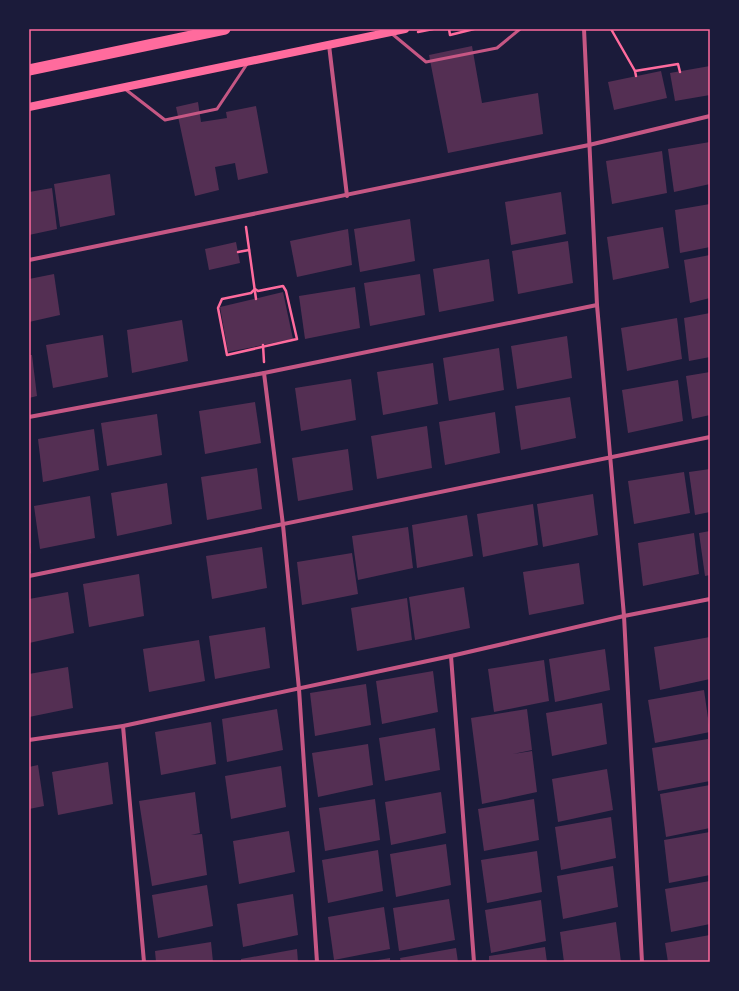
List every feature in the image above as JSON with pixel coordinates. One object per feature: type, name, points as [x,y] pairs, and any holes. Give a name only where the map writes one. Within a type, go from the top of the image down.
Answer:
[{"type":"highway","points":[[29,70],[224,29]]},
{"type":"main road","points":[[29,107],[405,29]]},
{"type":"street","points":[[584,29],[597,305],[624,616],[642,962]]},
{"type":"street","points":[[329,45],[347,196]]},
{"type":"street","points":[[29,260],[589,146],[710,116]]},
{"type":"street","points":[[29,417],[264,373],[597,305]]},
{"type":"street","points":[[264,373],[283,525],[299,689],[317,962]]},
{"type":"street","points":[[29,576],[710,438]]},
{"type":"street","points":[[29,740],[123,726],[451,656],[624,616],[710,599]]},
{"type":"street","points":[[451,656],[474,962]]},
{"type":"street","points":[[123,726],[144,962]]},
{"type":"lane","points":[[390,32],[426,62],[497,48],[520,29]]},
{"type":"lane","points":[[124,88],[165,120],[217,109],[248,62]]},
{"type":"path","points":[[449,29],[450,35],[474,29]]},
{"type":"path","points":[[611,29],[635,71],[636,76]]},
{"type":"path","points":[[635,71],[678,64],[680,72]]},
{"type":"path","points":[[244,217],[256,298]]},
{"type":"path","points":[[238,252],[249,250]]},
{"type":"path","points":[[283,286],[286,291],[297,339],[227,355],[218,308],[222,300],[251,293],[255,289],[258,291],[283,286]]},
{"type":"path","points":[[263,346],[264,373]]},
{"type":"building","points":[[472,46],[482,103],[538,93],[543,134],[448,153],[429,55]]},
{"type":"building","points":[[710,66],[710,95],[675,101],[670,73]]},
{"type":"building","points":[[661,71],[667,98],[614,110],[608,82]]},
{"type":"building","points":[[198,102],[201,122],[227,118],[226,112],[256,106],[268,173],[238,180],[235,163],[215,167],[219,190],[195,196],[176,107]]},
{"type":"building","points":[[710,142],[710,184],[674,192],[668,149]]},
{"type":"building","points":[[662,151],[667,193],[612,204],[606,161]]},
{"type":"building","points":[[110,174],[115,215],[60,227],[54,184]]},
{"type":"building","points":[[52,188],[57,229],[29,235],[29,192]]},
{"type":"building","points":[[561,192],[566,234],[511,245],[505,202]]},
{"type":"building","points":[[710,204],[710,247],[680,253],[675,210]]},
{"type":"building","points":[[410,219],[415,261],[360,272],[354,229]]},
{"type":"building","points":[[663,227],[669,268],[613,280],[607,237]]},
{"type":"building","points":[[348,229],[352,265],[297,277],[290,241]]},
{"type":"building","points":[[568,241],[573,283],[518,294],[512,251]]},
{"type":"building","points":[[236,242],[240,263],[209,270],[205,249]]},
{"type":"building","points":[[710,255],[710,298],[690,303],[684,260]]},
{"type":"building","points":[[489,259],[494,301],[439,312],[433,269]]},
{"type":"building","points":[[54,274],[60,315],[29,322],[29,279]]},
{"type":"building","points":[[420,274],[425,315],[370,326],[364,283]]},
{"type":"building","points":[[355,287],[360,328],[305,339],[299,296]]},
{"type":"building","points":[[283,292],[293,339],[228,352],[220,307]]},
{"type":"building","points":[[710,313],[710,357],[689,361],[684,318]]},
{"type":"building","points":[[677,318],[682,359],[627,371],[621,328]]},
{"type":"building","points":[[182,320],[188,361],[132,373],[127,330]]},
{"type":"building","points":[[103,335],[108,377],[53,388],[46,345]]},
{"type":"building","points":[[567,336],[572,378],[517,389],[511,346]]},
{"type":"building","points":[[499,348],[504,390],[449,401],[443,358]]},
{"type":"building","points":[[29,355],[32,355],[37,396],[29,398]]},
{"type":"building","points":[[433,363],[438,404],[383,415],[377,372]]},
{"type":"building","points":[[710,372],[710,415],[692,419],[686,376]]},
{"type":"building","points":[[351,379],[356,420],[301,431],[295,388]]},
{"type":"building","points":[[678,380],[683,421],[628,433],[622,390]]},
{"type":"building","points":[[570,397],[576,438],[521,450],[515,406]]},
{"type":"building","points":[[255,402],[261,443],[205,454],[199,411]]},
{"type":"building","points":[[495,412],[500,453],[445,465],[439,422]]},
{"type":"building","points":[[157,414],[162,455],[107,466],[101,423]]},
{"type":"building","points":[[427,426],[432,468],[377,479],[371,436]]},
{"type":"building","points":[[94,429],[99,470],[43,482],[38,439]]},
{"type":"building","points":[[348,449],[353,490],[298,501],[292,458]]},
{"type":"building","points":[[257,468],[262,509],[207,520],[201,477]]},
{"type":"building","points":[[710,469],[710,512],[695,515],[689,472]]},
{"type":"building","points":[[684,472],[690,513],[634,524],[628,481]]},
{"type":"building","points":[[167,483],[172,524],[117,536],[111,493]]},
{"type":"building","points":[[593,494],[598,535],[543,547],[537,504]]},
{"type":"building","points":[[90,496],[95,538],[40,549],[34,506]]},
{"type":"building","points":[[533,504],[538,545],[483,557],[477,514]]},
{"type":"building","points":[[467,515],[473,556],[417,568],[412,525]]},
{"type":"building","points":[[408,527],[413,568],[358,580],[352,536]]},
{"type":"building","points":[[710,531],[710,575],[705,576],[699,533]]},
{"type":"building","points":[[694,533],[699,574],[643,586],[638,543]]},
{"type":"building","points":[[29,541],[31,553],[29,554]]},
{"type":"building","points":[[262,547],[267,588],[212,599],[206,556]]},
{"type":"building","points":[[352,553],[358,594],[302,605],[297,562]]},
{"type":"building","points":[[579,563],[584,604],[529,615],[523,572]]},
{"type":"building","points":[[139,574],[144,616],[89,627],[83,584]]},
{"type":"building","points":[[464,587],[470,628],[415,640],[409,597]]},
{"type":"building","points":[[68,592],[74,633],[29,643],[29,599]]},
{"type":"building","points":[[407,598],[412,640],[357,651],[351,608]]},
{"type":"building","points":[[265,627],[270,668],[215,679],[209,636]]},
{"type":"building","points":[[710,637],[710,679],[660,690],[654,647]]},
{"type":"building","points":[[199,640],[205,681],[149,692],[143,649]]},
{"type":"building","points":[[605,649],[610,690],[555,702],[549,659]]},
{"type":"building","points":[[544,660],[549,701],[494,712],[488,669]]},
{"type":"building","points":[[68,667],[73,708],[29,717],[29,674]]},
{"type":"building","points":[[433,671],[438,712],[382,724],[376,681]]},
{"type":"building","points":[[366,684],[371,725],[315,736],[310,693]]},
{"type":"building","points":[[704,690],[710,732],[655,743],[648,700]]},
{"type":"building","points":[[602,703],[607,744],[552,756],[546,713]]},
{"type":"building","points":[[277,709],[283,750],[227,762],[222,719]]},
{"type":"building","points":[[527,709],[532,750],[513,754],[532,751],[537,792],[482,804],[471,718]]},
{"type":"building","points":[[211,722],[216,764],[161,775],[155,732]]},
{"type":"building","points":[[435,728],[440,770],[385,781],[379,738]]},
{"type":"building","points":[[708,739],[710,781],[658,791],[652,748]]},
{"type":"building","points":[[368,744],[373,785],[318,797],[312,753]]},
{"type":"building","points":[[108,762],[113,804],[58,815],[52,772]]},
{"type":"building","points":[[38,765],[44,806],[29,809],[29,767]]},
{"type":"building","points":[[281,766],[286,807],[231,819],[225,776]]},
{"type":"building","points":[[607,769],[613,810],[558,822],[552,779]]},
{"type":"building","points":[[710,785],[710,828],[666,837],[660,794]]},
{"type":"building","points":[[195,792],[200,833],[191,835],[202,834],[207,875],[152,886],[139,801]]},
{"type":"building","points":[[441,792],[446,833],[391,845],[385,802]]},
{"type":"building","points":[[375,799],[380,840],[325,851],[319,808]]},
{"type":"building","points":[[534,799],[539,840],[484,851],[478,809]]},
{"type":"building","points":[[611,817],[616,858],[561,870],[555,827]]},
{"type":"building","points":[[289,831],[295,872],[239,884],[233,841]]},
{"type":"building","points":[[710,832],[710,875],[669,883],[664,840]]},
{"type":"building","points":[[446,844],[451,885],[396,897],[390,854]]},
{"type":"building","points":[[378,850],[383,891],[328,903],[322,860]]},
{"type":"building","points":[[537,851],[542,892],[487,903],[481,860]]},
{"type":"building","points":[[613,866],[618,907],[563,919],[557,876]]},
{"type":"building","points":[[710,881],[710,924],[671,932],[665,889]]},
{"type":"building","points":[[207,885],[213,926],[158,938],[152,895]]},
{"type":"building","points":[[293,894],[298,935],[243,947],[237,904]]},
{"type":"building","points":[[449,899],[455,940],[399,951],[393,908]]},
{"type":"building","points":[[541,900],[546,941],[491,953],[485,910]]},
{"type":"building","points":[[384,907],[390,949],[334,960],[328,917]]},
{"type":"building","points":[[616,922],[621,962],[564,962],[560,932]]},
{"type":"building","points":[[710,935],[710,962],[668,962],[665,943]]},
{"type":"building","points":[[211,942],[213,962],[156,962],[155,951]]},
{"type":"building","points":[[545,947],[547,962],[489,962],[489,956]]},
{"type":"building","points":[[456,948],[458,962],[401,962],[400,958]]},
{"type":"building","points":[[297,949],[298,962],[241,962],[241,959]]},
{"type":"building","points":[[390,958],[390,962],[372,962],[372,961]]}]
